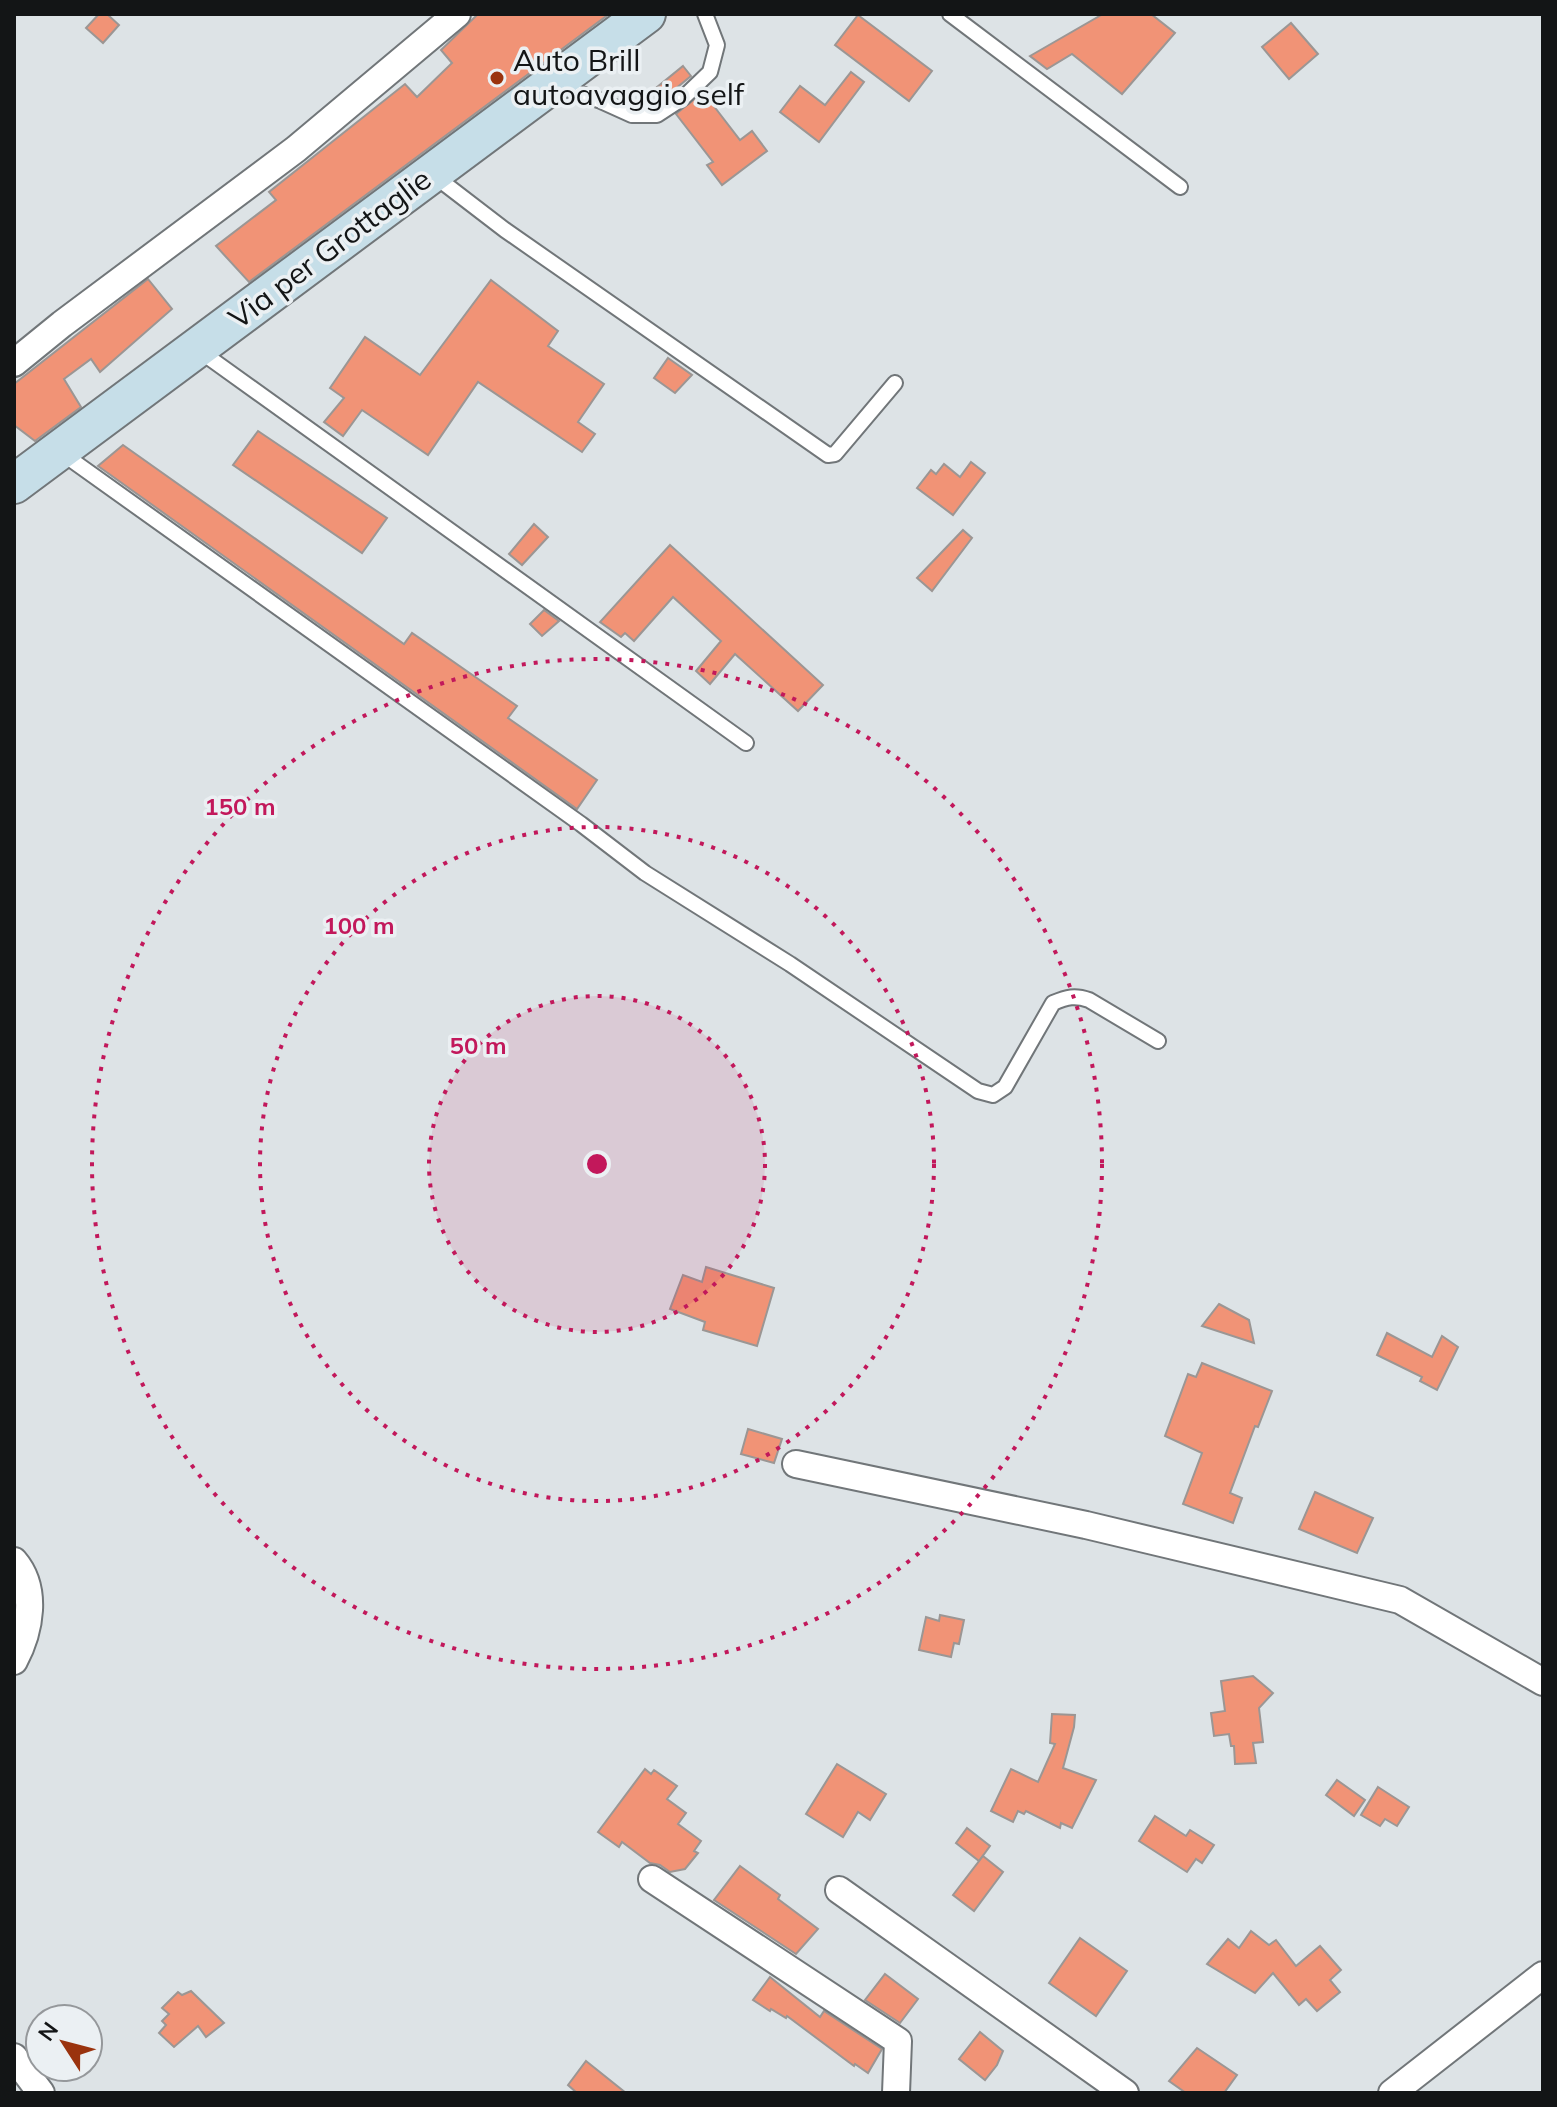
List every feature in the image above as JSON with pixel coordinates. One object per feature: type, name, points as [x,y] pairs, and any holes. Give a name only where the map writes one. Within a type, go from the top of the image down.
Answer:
[{"type":"street","points":[[14,363],[296,149],[457,14]]},
{"type":"street","name":"Via per Grottaglie","points":[[14,484],[646,14]]},
{"type":"street","points":[[796,1464],[1086,1525],[1400,1600],[1543,1682]]},
{"type":"street","points":[[14,1561],[30,1596],[28,1619],[14,1661]]},
{"type":"street","points":[[652,1879],[898,2041],[896,2093]]},
{"type":"street","points":[[839,1890],[1125,2093]]},
{"type":"street","points":[[1392,2093],[1543,1975]]},
{"type":"street","points":[[14,2057],[41,2093]]},
{"type":"lane","points":[[552,84],[632,115],[657,115],[683,98],[710,72],[717,45],[705,14]]},
{"type":"lane","points":[[950,14],[1180,187]]},
{"type":"lane","points":[[432,174],[505,230],[828,455],[835,454],[895,383]]},
{"type":"lane","points":[[196,349],[746,743]]},
{"type":"lane","points":[[59,451],[645,873],[803,973],[978,1091],[993,1095],[1005,1087],[1053,1003],[1067,997],[1078,996],[1089,1000],[1158,1041]]},
{"type":"building","points":[[99,14],[107,14],[119,25],[103,43],[86,28]]},
{"type":"building","points":[[478,14],[609,14],[249,282],[216,246],[276,200],[269,192],[405,84],[417,97],[452,63],[441,50]]},
{"type":"building","points":[[1103,14],[1151,14],[1175,33],[1122,94],[1072,54],[1047,69],[1030,56]]},
{"type":"building","points":[[858,15],[932,71],[909,101],[835,45]]},
{"type":"building","points":[[1291,23],[1318,54],[1289,79],[1262,47]]},
{"type":"building","points":[[683,66],[691,76],[664,98],[656,88]]},
{"type":"building","points":[[851,72],[864,82],[819,142],[780,112],[800,86],[825,105]]},
{"type":"building","points":[[703,92],[740,140],[752,131],[767,151],[722,185],[707,165],[713,162],[676,114]]},
{"type":"building","points":[[148,279],[172,309],[100,372],[91,359],[64,379],[81,407],[35,441],[14,425],[14,384]]},
{"type":"building","points":[[491,280],[558,331],[548,346],[604,384],[578,422],[595,434],[582,452],[478,382],[428,455],[362,410],[343,436],[324,422],[344,398],[330,388],[365,337],[420,375]]},
{"type":"building","points":[[668,358],[692,375],[675,393],[654,378]]},
{"type":"building","points":[[258,431],[387,518],[362,553],[233,465]]},
{"type":"building","points":[[123,445],[404,644],[412,633],[517,706],[508,718],[597,780],[577,809],[98,466]]},
{"type":"building","points":[[971,462],[985,473],[953,515],[917,488],[931,470],[936,474],[944,464],[960,477]]},
{"type":"building","points":[[534,524],[548,537],[522,565],[509,554]]},
{"type":"building","points":[[963,530],[972,538],[932,591],[917,578]]},
{"type":"building","points":[[670,545],[823,685],[798,711],[735,654],[710,684],[696,671],[721,641],[673,597],[634,641],[625,633],[621,637],[600,622]]},
{"type":"building","points":[[544,610],[559,621],[542,636],[530,624]]},
{"type":"building","points":[[706,1267],[774,1288],[757,1346],[703,1330],[705,1322],[670,1309],[683,1275],[702,1282]]},
{"type":"building","points":[[1219,1304],[1249,1320],[1254,1343],[1202,1326]]},
{"type":"building","points":[[1387,1333],[1432,1357],[1442,1336],[1458,1347],[1437,1390],[1420,1381],[1422,1377],[1377,1355]]},
{"type":"building","points":[[1202,1363],[1272,1391],[1230,1493],[1242,1498],[1233,1523],[1183,1504],[1202,1453],[1165,1436],[1188,1374],[1196,1377]]},
{"type":"building","points":[[748,1429],[782,1439],[774,1463],[741,1454]]},
{"type":"building","points":[[1315,1492],[1373,1518],[1357,1553],[1299,1529]]},
{"type":"building","points":[[940,1615],[964,1620],[959,1644],[954,1643],[951,1657],[919,1650],[926,1617],[939,1621]]},
{"type":"building","points":[[1253,1676],[1273,1693],[1259,1708],[1263,1742],[1253,1743],[1256,1763],[1235,1764],[1234,1746],[1231,1746],[1229,1734],[1214,1736],[1211,1713],[1225,1711],[1221,1681]]},
{"type":"building","points":[[1052,1714],[1075,1715],[1063,1768],[1096,1780],[1072,1828],[1061,1823],[1060,1828],[1026,1811],[1024,1814],[1018,1811],[1013,1822],[991,1811],[1011,1769],[1038,1782],[1055,1744],[1050,1743]]},
{"type":"building","points":[[837,1764],[886,1794],[870,1820],[858,1812],[843,1837],[806,1814]]},
{"type":"building","points":[[645,1769],[651,1774],[654,1770],[677,1786],[667,1799],[686,1813],[678,1824],[701,1841],[694,1851],[698,1853],[685,1869],[670,1872],[650,1863],[622,1842],[619,1847],[598,1832]]},
{"type":"building","points":[[1337,1780],[1365,1800],[1354,1816],[1326,1795]]},
{"type":"building","points":[[1378,1787],[1409,1807],[1397,1826],[1385,1819],[1380,1826],[1361,1815]]},
{"type":"building","points":[[1155,1816],[1186,1836],[1190,1830],[1214,1845],[1202,1863],[1196,1859],[1187,1872],[1139,1841]]},
{"type":"building","points":[[967,1828],[990,1846],[979,1861],[956,1843]]},
{"type":"building","points":[[983,1856],[1003,1872],[974,1911],[953,1895]]},
{"type":"building","points":[[740,1866],[780,1895],[778,1899],[818,1929],[796,1954],[714,1900]]},
{"type":"building","points":[[1251,1931],[1269,1945],[1276,1940],[1296,1966],[1320,1946],[1341,1970],[1330,1980],[1340,1992],[1317,2011],[1306,1999],[1299,2005],[1273,1973],[1255,1993],[1207,1964],[1228,1939],[1239,1948]]},
{"type":"building","points":[[1080,1938],[1127,1971],[1096,2016],[1049,1983]]},
{"type":"building","points":[[885,1974],[918,1999],[900,2023],[865,2000]]},
{"type":"building","points":[[770,1977],[820,2017],[824,2011],[882,2049],[868,2073],[787,2016],[770,2011],[753,2000]]},
{"type":"building","points":[[191,1991],[224,2023],[206,2037],[198,2026],[174,2047],[159,2033],[166,2025],[162,2021],[169,2014],[162,2008],[178,1992],[182,1995]]},
{"type":"building","points":[[980,2032],[1003,2051],[985,2080],[959,2059]]},
{"type":"building","points":[[1197,2048],[1237,2075],[1224,2093],[1186,2093],[1169,2081]]},
{"type":"building","points":[[586,2061],[626,2093],[577,2093],[568,2085]]},
{"type":"place","name":"Auto Brill autoavaggio self","points":[[497,78]]}]
